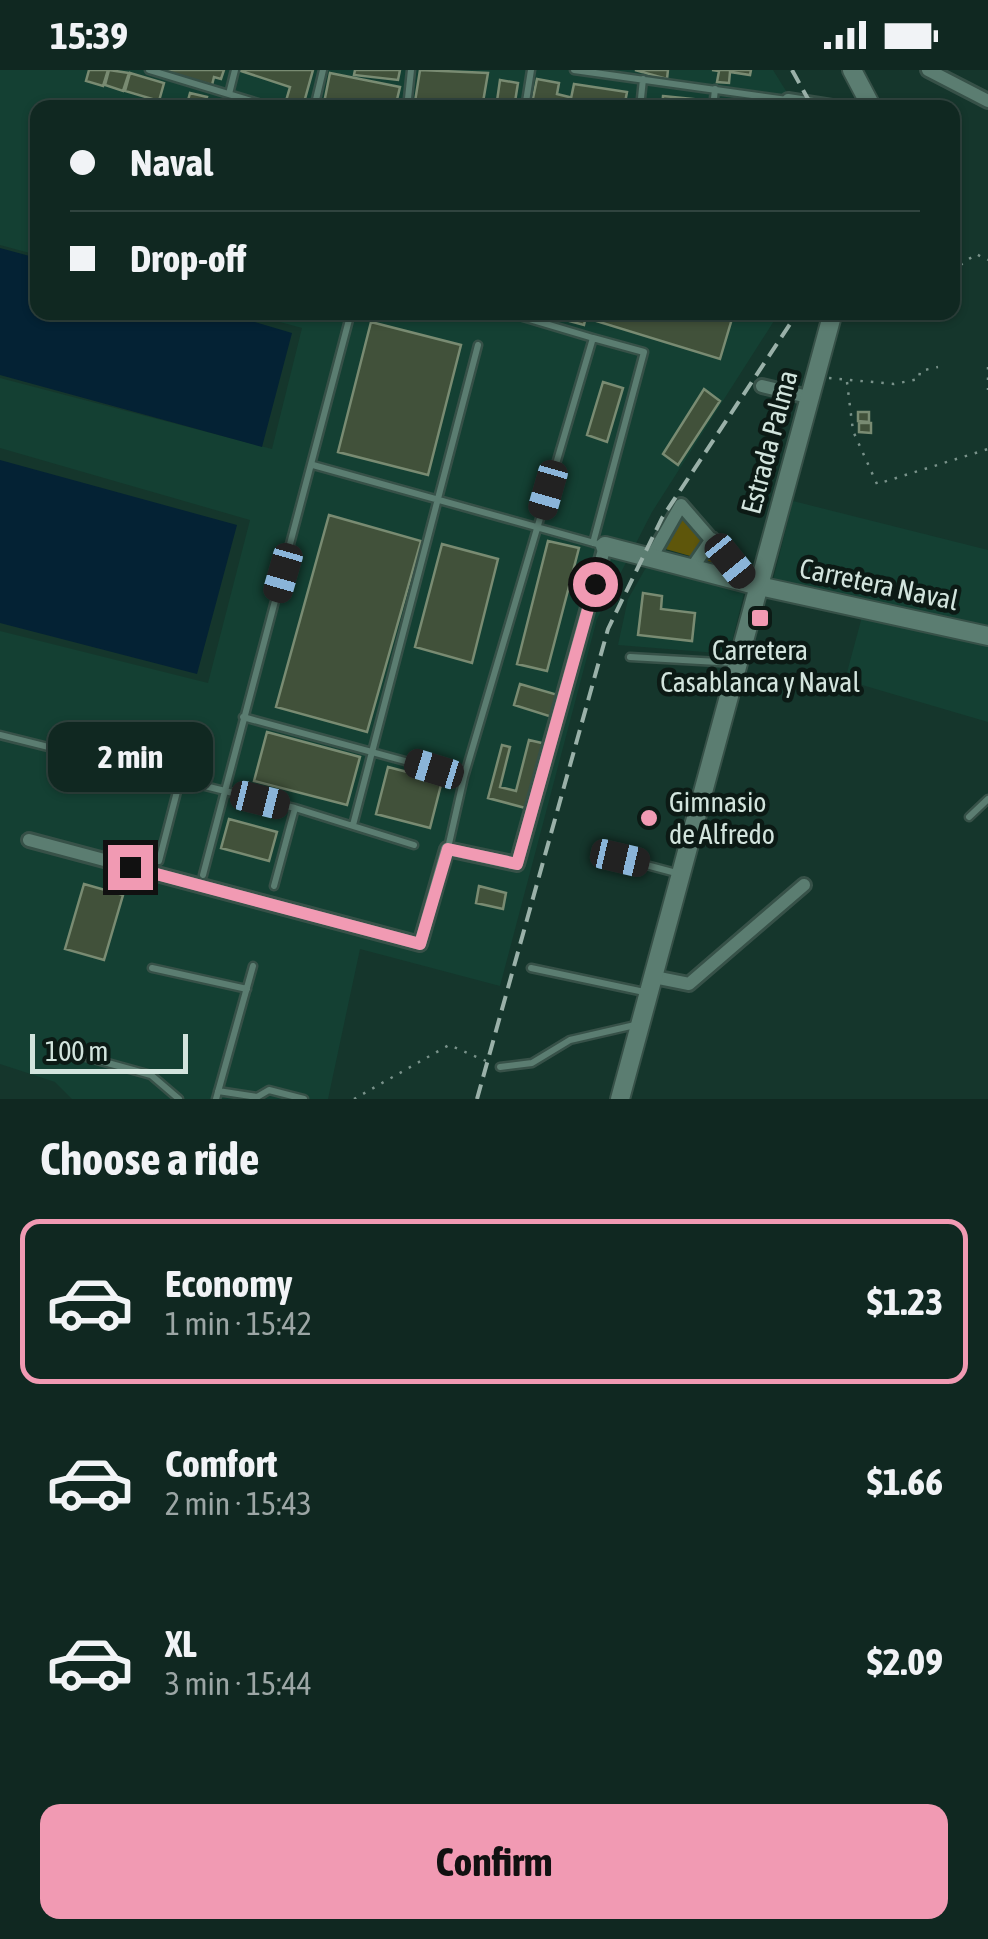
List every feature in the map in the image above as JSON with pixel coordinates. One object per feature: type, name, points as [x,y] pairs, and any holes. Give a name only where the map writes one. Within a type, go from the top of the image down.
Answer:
[{"type":"main road","points":[[852,70],[868,100]]},
{"type":"main road","name":"Estrada Palma","points":[[620,1099],[737,663],[754,585],[832,320]]},
{"type":"main road","name":"Carretera Naval","points":[[599,544],[754,585],[988,636]]},
{"type":"street","points":[[928,70],[988,102]]},
{"type":"street","points":[[762,386],[808,398]]},
{"type":"street","points":[[652,556],[681,505],[754,585]]},
{"type":"street","points":[[692,568],[712,539]]},
{"type":"street","points":[[29,840],[420,944],[448,849],[517,864],[599,544]]},
{"type":"street","points":[[652,985],[690,984],[804,885]]},
{"type":"lane","points":[[149,70],[249,100]]},
{"type":"lane","points":[[229,94],[234,70]]},
{"type":"lane","points":[[316,100],[323,70]]},
{"type":"lane","points":[[407,100],[412,70]]},
{"type":"lane","points":[[526,100],[531,70]]},
{"type":"lane","points":[[574,70],[788,100]]},
{"type":"lane","points":[[641,100],[643,80]]},
{"type":"lane","points":[[714,100],[715,89]]},
{"type":"lane","points":[[203,874],[349,320]]},
{"type":"lane","points":[[313,465],[599,544],[644,352],[533,320]]},
{"type":"lane","points":[[448,849],[464,778],[593,338]]},
{"type":"lane","points":[[354,825],[478,345]]},
{"type":"lane","points":[[630,656],[737,663]]},
{"type":"lane","points":[[243,717],[464,778]]},
{"type":"lane","points":[[0,735],[294,808],[414,844]]},
{"type":"lane","points":[[158,861],[180,780]]},
{"type":"lane","points":[[969,817],[988,799]]},
{"type":"lane","points":[[274,886],[294,808]]},
{"type":"lane","points":[[620,858],[681,874]]},
{"type":"lane","points":[[253,966],[217,1095],[257,1097],[268,1090],[304,1099]]},
{"type":"lane","points":[[152,968],[247,989]]},
{"type":"lane","points":[[532,968],[652,985]]},
{"type":"lane","points":[[500,1067],[532,1063],[570,1040],[641,1024]]},
{"type":"lane","points":[[86,1057],[151,1074],[180,1099]]},
{"type":"path","points":[[960,265],[976,254],[988,260]]},
{"type":"path","points":[[815,375],[847,382],[919,380],[922,370],[938,367]]},
{"type":"path","points":[[988,367],[988,390]]},
{"type":"path","points":[[847,382],[853,431],[877,484],[988,449]]},
{"type":"path","points":[[354,1099],[449,1045],[500,1067]]},
{"type":"shaded area","points":[[0,70],[773,70],[792,100],[30,100],[30,253],[0,245]]},
{"type":"shaded area","points":[[273,320],[775,320],[652,512],[597,619],[500,986],[360,949],[328,1099],[72,1099],[55,1082],[0,1064],[0,631],[208,683],[250,520],[0,448],[0,378],[272,449],[302,328]]},
{"type":"shaded area","points":[[793,501],[988,550],[988,626],[773,580]]},
{"type":"shaded area","points":[[681,516],[729,567],[662,548]]},
{"type":"shaded area","points":[[648,564],[745,589],[729,654],[618,645],[628,599]]},
{"type":"shaded area","points":[[863,613],[988,643],[988,722],[845,680]]},
{"type":"water","points":[[0,248],[30,256],[30,320],[248,320],[292,333],[262,447],[0,375]]},
{"type":"water","points":[[0,460],[237,525],[197,674],[0,623]]},
{"type":"building","points":[[89,70],[108,70],[103,86],[86,81]]},
{"type":"building","points":[[109,70],[129,73],[123,91],[105,85]]},
{"type":"building","points":[[158,70],[224,70],[221,79],[214,77],[212,85]]},
{"type":"building","points":[[238,70],[313,70],[305,100],[286,100],[290,87]]},
{"type":"building","points":[[355,70],[400,70],[398,80],[354,75]]},
{"type":"building","points":[[420,70],[488,73],[483,100],[415,100]]},
{"type":"building","points":[[635,70],[668,70],[667,79]]},
{"type":"building","points":[[712,70],[751,70],[750,75],[730,72],[729,83],[717,82],[719,71]]},
{"type":"building","points":[[130,73],[164,83],[159,100],[125,91]]},
{"type":"building","points":[[330,73],[400,87],[397,100],[325,100]]},
{"type":"building","points":[[537,79],[559,83],[557,94],[569,97],[568,100],[533,100]]},
{"type":"building","points":[[500,80],[518,83],[515,100],[497,100]]},
{"type":"building","points":[[574,84],[627,92],[626,100],[571,100]]},
{"type":"building","points":[[190,93],[207,97],[206,100],[188,100]]},
{"type":"building","points":[[663,96],[694,99],[694,100],[663,100]]},
{"type":"building","points":[[596,320],[732,320],[720,359]]},
{"type":"building","points":[[371,322],[461,345],[428,475],[338,452]]},
{"type":"building","points":[[603,382],[623,388],[607,442],[587,435]]},
{"type":"building","points":[[704,389],[720,401],[678,465],[663,454]]},
{"type":"building","points":[[858,412],[869,412],[869,422],[858,421]]},
{"type":"building","points":[[859,423],[871,423],[871,433],[859,432]]},
{"type":"building","points":[[329,515],[421,541],[367,732],[276,707]]},
{"type":"building","points":[[548,541],[579,548],[547,671],[517,664]]},
{"type":"building","points":[[442,544],[498,559],[472,663],[415,647]]},
{"type":"building","points":[[643,593],[662,596],[661,609],[695,613],[692,641],[638,635]]},
{"type":"building","points":[[520,684],[558,695],[552,717],[514,705]]},
{"type":"building","points":[[267,732],[360,757],[347,805],[254,781]]},
{"type":"building","points":[[529,740],[546,744],[529,809],[488,798],[502,745],[510,747],[500,787],[516,791]]},
{"type":"building","points":[[388,767],[442,781],[430,828],[376,814]]},
{"type":"building","points":[[229,819],[277,832],[269,861],[221,848]]},
{"type":"building","points":[[84,884],[123,895],[104,960],[65,949]]},
{"type":"building","points":[[479,886],[506,893],[503,909],[476,903]]},
{"type":"railway","points":[[792,70],[809,100]]},
{"type":"railway","points":[[477,1099],[608,629],[662,518],[793,320]]},
{"type":"place","name":"Carretera Casablanca y Naval","points":[[760,618]]},
{"type":"place","name":"Gimnasio de Alfredo","points":[[649,818]]},
{"type":"route","points":[[130,867],[420,944],[448,849],[517,864],[595,584]]}]
